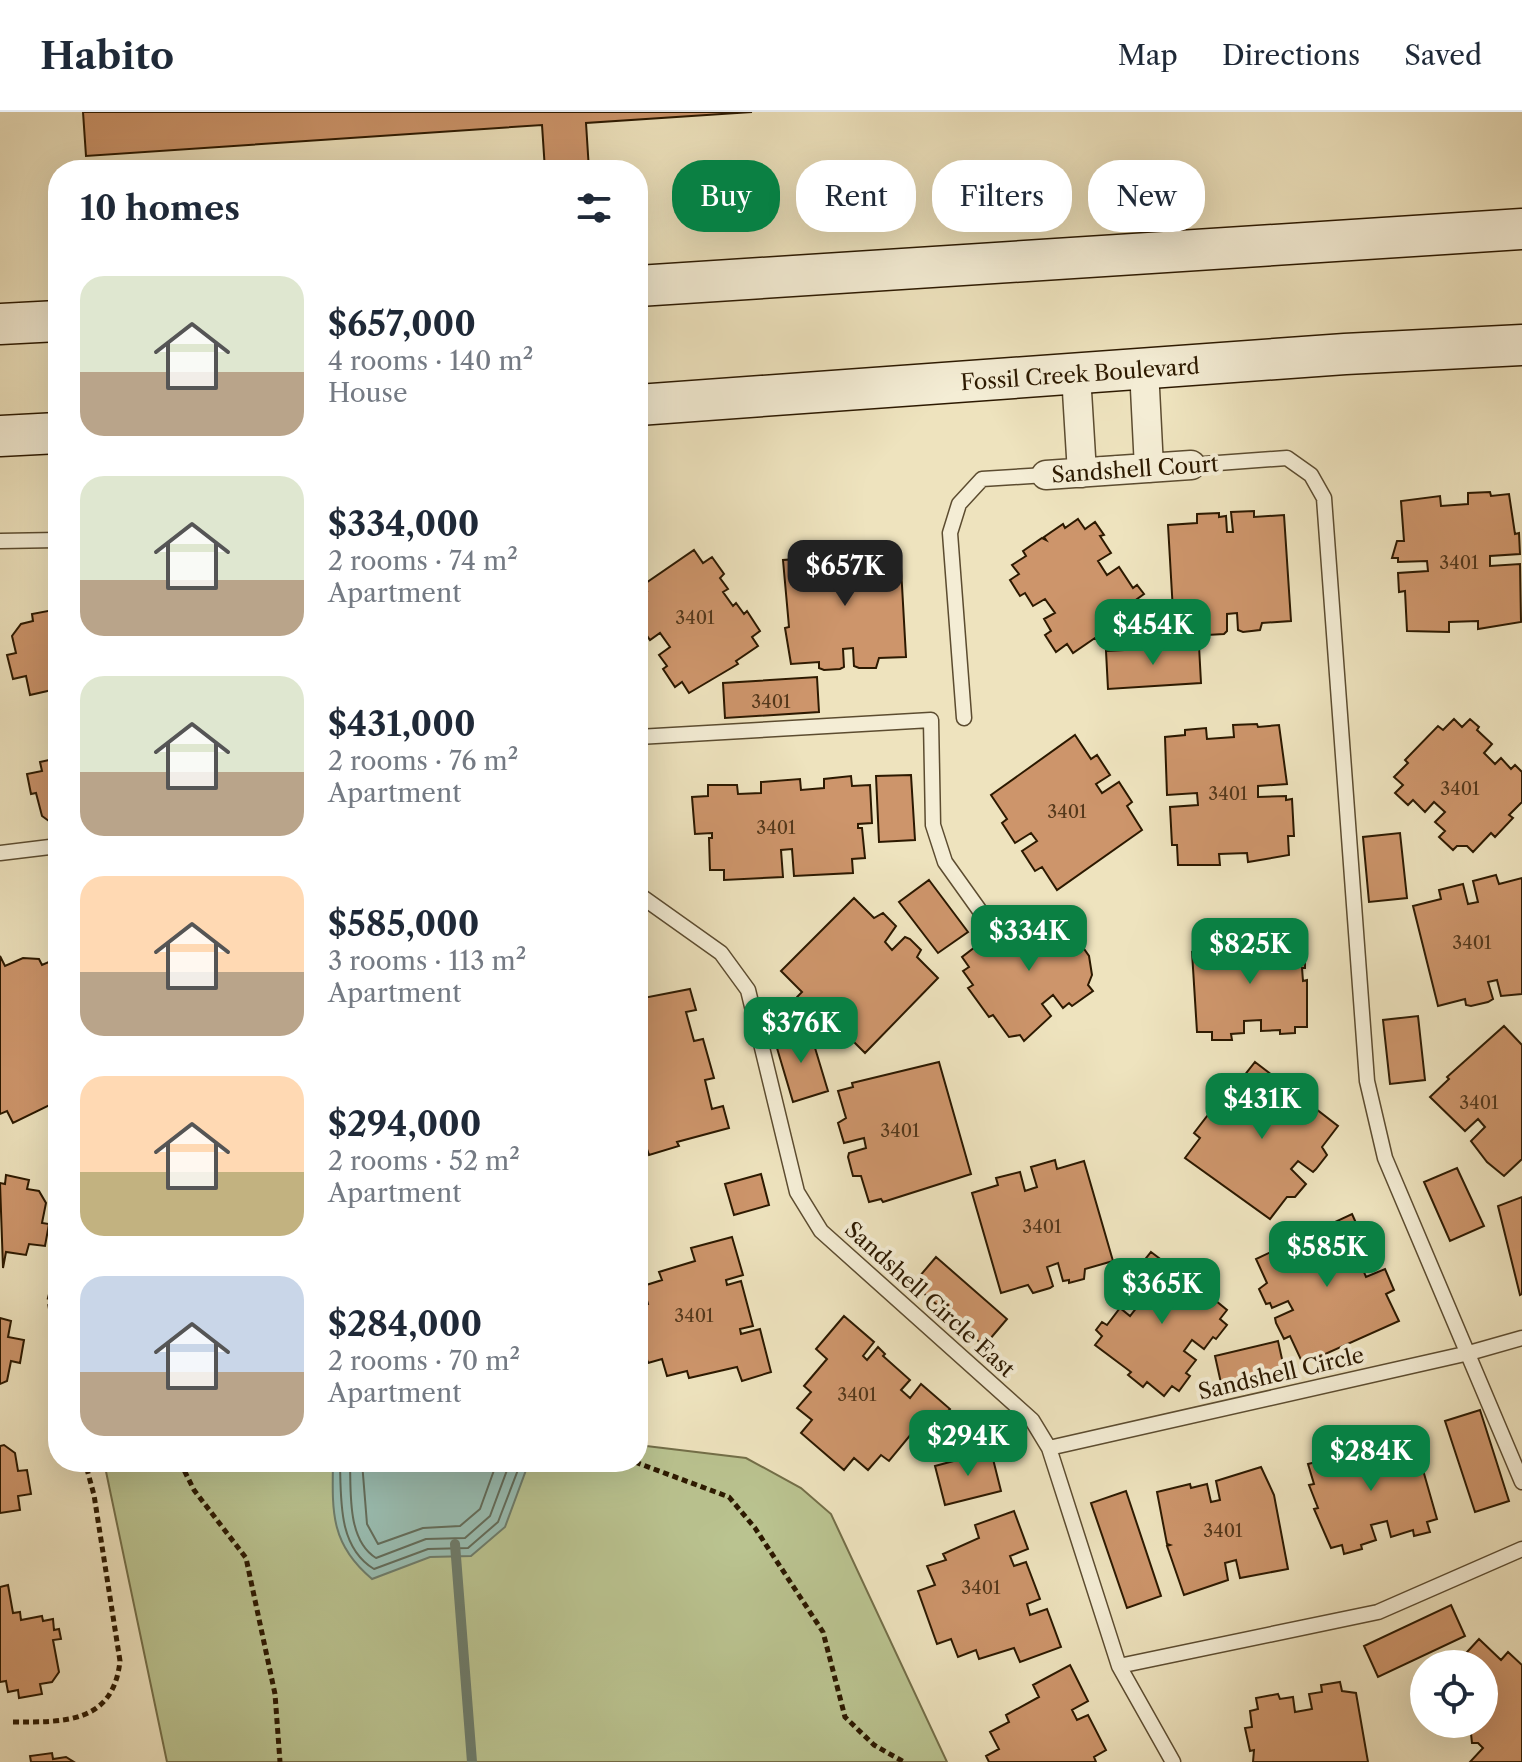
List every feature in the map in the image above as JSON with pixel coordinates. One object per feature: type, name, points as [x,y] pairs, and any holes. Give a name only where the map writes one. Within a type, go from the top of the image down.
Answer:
[{"type":"main road","points":[[648,285],[1522,229]]},
{"type":"main road","points":[[0,324],[48,322]]},
{"type":"main road","name":"Fossil Creek Boulevard","points":[[648,404],[1522,345]]},
{"type":"main road","points":[[0,436],[48,434]]},
{"type":"street","points":[[1144,369],[1149,468]]},
{"type":"street","points":[[1076,375],[1082,473]]},
{"type":"street","name":"Sandshell Court","points":[[1046,475],[1191,465]]},
{"type":"lane","name":"Sandshell Court","points":[[1191,465],[1287,458],[1311,475],[1324,498],[1367,1081],[1385,1158],[1522,1482]]},
{"type":"lane","name":"Sandshell Court","points":[[964,718],[950,533],[959,504],[982,479],[1046,475]]},
{"type":"lane","points":[[0,541],[48,540]]},
{"type":"lane","points":[[648,736],[931,720],[933,825],[945,862],[985,918]]},
{"type":"lane","points":[[0,853],[48,847]]},
{"type":"lane","name":"Sandshell Circle East","points":[[648,901],[721,953],[748,990],[797,1192],[821,1231],[1032,1420],[1049,1448],[1119,1666],[1173,1762]]},
{"type":"lane","name":"Sandshell Circle","points":[[1049,1448],[1469,1353],[1522,1338]]},
{"type":"lane","points":[[1119,1666],[1378,1612],[1522,1549]]},
{"type":"path","points":[[648,1467],[729,1497],[755,1528],[823,1632],[845,1717],[874,1745],[904,1762]]},
{"type":"path","points":[[13,1722],[65,1722],[87,1714],[107,1699],[118,1682],[120,1661],[88,1472]]},
{"type":"path","points":[[185,1472],[194,1490],[246,1558],[275,1694],[280,1762]]},
{"type":"green space","points":[[648,1446],[746,1458],[801,1488],[831,1514],[947,1762],[167,1762],[106,1472],[648,1472]]},
{"type":"water","points":[[333,1472],[525,1472],[505,1527],[471,1556],[430,1557],[372,1579],[348,1554],[341,1540],[333,1497]]},
{"type":"building","points":[[83,112],[752,112],[586,123],[588,160],[544,160],[542,125],[86,156]]},
{"type":"building","points":[[1490,492],[1491,496],[1509,494],[1515,534],[1519,533],[1520,554],[1490,556],[1490,566],[1520,564],[1521,622],[1478,629],[1478,621],[1449,622],[1449,632],[1407,631],[1405,591],[1399,592],[1398,573],[1428,571],[1427,561],[1398,562],[1398,558],[1392,558],[1397,541],[1404,541],[1401,501],[1440,496],[1441,506],[1468,504],[1468,493]]},
{"type":"building","points":[[1254,511],[1254,517],[1284,515],[1291,621],[1262,623],[1260,630],[1243,632],[1238,630],[1237,613],[1227,614],[1227,631],[1224,634],[1207,635],[1203,627],[1174,629],[1168,525],[1197,523],[1197,514],[1219,513],[1219,517],[1226,516],[1227,532],[1233,532],[1231,512]]},
{"type":"building","points":[[1078,519],[1085,529],[1095,522],[1104,535],[1100,536],[1111,553],[1098,561],[1107,575],[1119,567],[1133,588],[1137,585],[1144,594],[1133,602],[1139,609],[1099,642],[1095,638],[1073,653],[1067,644],[1056,652],[1045,635],[1051,631],[1044,619],[1055,613],[1045,599],[1033,606],[1025,593],[1020,596],[1010,580],[1019,574],[1012,565],[1026,556],[1023,551],[1042,538],[1046,540],[1044,537],[1063,524],[1065,528]]},
{"type":"building","points":[[870,547],[871,552],[900,550],[906,657],[879,658],[876,668],[859,668],[854,666],[853,648],[843,649],[844,667],[840,669],[824,670],[819,668],[819,662],[791,664],[785,628],[789,627],[783,560],[812,558],[812,551],[837,549],[839,567],[848,567],[847,549]]},
{"type":"building","points":[[694,550],[703,563],[712,557],[724,574],[720,578],[728,589],[723,592],[733,606],[736,603],[744,614],[747,611],[760,631],[752,637],[758,646],[736,661],[738,664],[689,693],[682,682],[675,687],[663,669],[667,666],[659,655],[670,647],[660,633],[650,640],[648,637],[648,582]]},
{"type":"building","points":[[48,611],[48,691],[30,695],[26,676],[13,679],[7,655],[16,653],[12,636],[21,624],[33,621],[32,614]]},
{"type":"building","points":[[1199,646],[1201,683],[1108,689],[1106,651]]},
{"type":"building","points":[[817,677],[819,712],[725,718],[723,683]]},
{"type":"building","points":[[1454,719],[1462,727],[1470,719],[1479,727],[1477,730],[1492,744],[1484,753],[1495,764],[1501,758],[1511,769],[1515,765],[1522,772],[1522,802],[1509,815],[1513,818],[1495,837],[1491,833],[1473,852],[1467,846],[1457,846],[1453,850],[1439,837],[1445,831],[1435,822],[1445,812],[1434,802],[1425,812],[1413,800],[1408,805],[1395,793],[1403,785],[1394,777],[1408,763],[1405,760],[1438,726],[1443,730]]},
{"type":"building","points":[[1257,724],[1258,727],[1279,725],[1287,784],[1258,786],[1258,797],[1286,796],[1286,800],[1292,799],[1294,836],[1288,836],[1289,855],[1248,862],[1247,853],[1219,854],[1220,865],[1178,865],[1177,845],[1172,845],[1170,807],[1198,805],[1197,793],[1167,795],[1165,737],[1185,735],[1185,730],[1206,728],[1207,739],[1234,737],[1233,725]]},
{"type":"building","points":[[1075,735],[1091,759],[1097,755],[1110,775],[1096,784],[1102,793],[1119,782],[1132,802],[1127,806],[1142,830],[1057,890],[1042,867],[1035,871],[1022,851],[1037,841],[1031,833],[1015,843],[1002,823],[1007,819],[991,795]]},
{"type":"building","points":[[48,760],[48,820],[42,816],[36,793],[31,794],[27,774],[42,771],[40,762]]},
{"type":"building","points":[[911,775],[915,840],[879,842],[876,776]]},
{"type":"building","points":[[851,776],[852,786],[870,785],[872,823],[858,824],[858,828],[862,828],[865,858],[852,859],[853,873],[794,876],[792,849],[781,850],[783,877],[724,880],[724,870],[710,870],[709,838],[712,838],[712,833],[695,834],[692,797],[708,796],[708,785],[737,785],[738,794],[761,793],[761,782],[800,779],[801,790],[824,788],[824,779]]},
{"type":"building","points":[[1400,833],[1407,898],[1369,902],[1363,837]]},
{"type":"building","points":[[1496,875],[1499,884],[1522,878],[1522,994],[1501,996],[1497,980],[1488,982],[1493,999],[1488,1002],[1471,1006],[1466,1005],[1465,999],[1438,1006],[1413,906],[1441,899],[1439,890],[1463,884],[1468,904],[1478,902],[1473,881]]},
{"type":"building","points":[[929,880],[968,932],[938,953],[899,902]]},
{"type":"building","points":[[854,898],[874,918],[883,913],[896,926],[885,942],[892,950],[905,937],[910,939],[921,950],[917,957],[938,978],[865,1053],[845,1033],[838,1038],[825,1025],[823,1021],[835,1009],[828,1001],[816,1014],[812,1010],[810,1013],[798,1002],[797,997],[802,992],[781,971]]},
{"type":"building","points":[[1031,907],[1038,916],[1049,908],[1061,923],[1064,921],[1075,941],[1077,939],[1089,956],[1092,975],[1088,985],[1093,991],[1072,1006],[1069,1003],[1063,1008],[1053,995],[1042,1004],[1051,1016],[1024,1041],[1020,1035],[1009,1037],[993,1015],[989,1017],[968,988],[973,985],[963,971],[969,967],[962,957],[979,944],[983,950],[995,941],[1003,952],[1016,943],[1008,932],[1019,924],[1015,919]]},
{"type":"building","points":[[1285,930],[1285,941],[1298,941],[1300,959],[1305,958],[1305,968],[1302,968],[1303,981],[1307,980],[1307,1027],[1295,1027],[1295,1033],[1280,1034],[1280,1030],[1261,1031],[1261,1020],[1244,1021],[1244,1033],[1231,1034],[1232,1040],[1212,1040],[1212,1032],[1197,1032],[1192,952],[1203,951],[1202,938],[1220,937],[1221,943],[1236,942],[1237,954],[1253,953],[1252,940],[1266,939],[1266,931]]},
{"type":"building","points":[[0,956],[5,966],[23,958],[39,959],[42,965],[48,962],[48,1106],[13,1123],[7,1111],[0,1114]]},
{"type":"building","points":[[690,989],[696,1010],[686,1012],[694,1041],[703,1039],[714,1078],[705,1080],[712,1109],[723,1106],[729,1128],[677,1142],[679,1146],[649,1155],[648,1152],[648,997]]},
{"type":"building","points":[[1418,1016],[1425,1080],[1390,1084],[1383,1020]]},
{"type":"building","points":[[1504,1026],[1522,1045],[1522,1159],[1504,1176],[1487,1162],[1471,1141],[1485,1127],[1478,1119],[1465,1131],[1430,1097],[1449,1079],[1447,1077]]},
{"type":"building","points":[[809,1028],[828,1091],[793,1102],[774,1038]]},
{"type":"building","points":[[939,1062],[971,1174],[883,1202],[881,1199],[869,1202],[861,1176],[853,1176],[848,1157],[849,1153],[866,1148],[864,1138],[844,1143],[838,1123],[846,1118],[838,1091],[853,1087],[852,1083]]},
{"type":"building","points":[[1255,1062],[1338,1126],[1322,1147],[1327,1155],[1313,1172],[1298,1161],[1291,1169],[1306,1184],[1295,1197],[1287,1197],[1270,1219],[1185,1158],[1200,1138],[1194,1133],[1211,1111],[1225,1122],[1231,1115],[1216,1103],[1231,1082],[1236,1086]]},
{"type":"building","points":[[1055,1160],[1057,1169],[1084,1161],[1113,1261],[1085,1269],[1084,1279],[1069,1283],[1069,1280],[1063,1281],[1058,1263],[1047,1267],[1053,1286],[1050,1288],[1033,1293],[1028,1285],[1001,1293],[972,1193],[998,1185],[996,1178],[1020,1172],[1025,1191],[1037,1187],[1031,1167]]},
{"type":"building","points":[[1457,1168],[1484,1226],[1450,1241],[1424,1182]]},
{"type":"building","points":[[761,1174],[769,1205],[734,1215],[725,1184]]},
{"type":"building","points":[[6,1175],[29,1180],[27,1189],[39,1191],[46,1203],[42,1223],[48,1224],[48,1230],[45,1246],[29,1244],[26,1255],[6,1252],[3,1268],[0,1183],[5,1184]]},
{"type":"building","points":[[1522,1197],[1522,1294],[1520,1295],[1498,1206]]},
{"type":"building","points":[[1352,1214],[1364,1241],[1370,1237],[1381,1259],[1362,1267],[1366,1277],[1385,1269],[1394,1290],[1386,1294],[1399,1321],[1303,1364],[1290,1336],[1284,1339],[1275,1318],[1293,1310],[1288,1301],[1272,1308],[1270,1303],[1266,1304],[1259,1289],[1267,1283],[1256,1259]]},
{"type":"building","points":[[732,1237],[743,1275],[726,1280],[727,1285],[741,1281],[753,1326],[740,1329],[741,1334],[760,1329],[771,1372],[742,1381],[737,1367],[689,1378],[687,1371],[667,1376],[662,1359],[648,1363],[648,1284],[662,1280],[659,1272],[695,1261],[691,1248]]},
{"type":"building","points":[[1151,1252],[1175,1270],[1179,1265],[1207,1287],[1204,1291],[1227,1310],[1220,1319],[1227,1325],[1216,1339],[1213,1337],[1204,1349],[1192,1340],[1184,1351],[1196,1360],[1186,1373],[1190,1376],[1179,1391],[1172,1386],[1164,1396],[1147,1382],[1143,1387],[1128,1375],[1131,1372],[1095,1345],[1102,1336],[1096,1330],[1102,1322],[1107,1325],[1120,1308],[1130,1316],[1141,1302],[1130,1294],[1139,1283],[1131,1277]]},
{"type":"building","points":[[936,1257],[1007,1319],[984,1346],[913,1284]]},
{"type":"building","points":[[844,1316],[874,1342],[863,1356],[867,1360],[878,1347],[885,1354],[883,1356],[910,1380],[901,1390],[910,1398],[921,1384],[950,1409],[922,1442],[912,1433],[889,1461],[881,1455],[868,1470],[854,1458],[844,1470],[801,1433],[812,1420],[797,1408],[811,1392],[804,1386],[827,1359],[816,1349]]},
{"type":"building","points":[[0,1318],[11,1321],[8,1337],[24,1340],[20,1363],[11,1361],[7,1381],[0,1384]]},
{"type":"building","points":[[1278,1341],[1286,1377],[1223,1392],[1215,1356]]},
{"type":"building","points":[[1480,1410],[1509,1501],[1475,1512],[1445,1421]]},
{"type":"building","points":[[1400,1432],[1402,1439],[1413,1435],[1437,1519],[1427,1522],[1430,1532],[1414,1536],[1413,1530],[1391,1537],[1387,1521],[1371,1525],[1376,1540],[1361,1545],[1362,1549],[1344,1554],[1342,1545],[1331,1548],[1314,1509],[1318,1508],[1309,1485],[1314,1484],[1308,1464],[1320,1461],[1317,1451],[1338,1446],[1340,1453],[1353,1449],[1357,1465],[1373,1461],[1369,1445]]},
{"type":"building","points":[[4,1445],[15,1453],[18,1471],[27,1470],[31,1494],[18,1496],[20,1510],[0,1513],[0,1446]]},
{"type":"building","points":[[991,1451],[1001,1491],[945,1505],[935,1466]]},
{"type":"building","points":[[1261,1467],[1274,1495],[1288,1569],[1240,1578],[1236,1560],[1225,1563],[1228,1580],[1184,1595],[1167,1546],[1170,1545],[1167,1544],[1157,1492],[1190,1484],[1191,1488],[1207,1484],[1211,1502],[1220,1500],[1216,1481]]},
{"type":"building","points":[[1126,1491],[1161,1596],[1127,1608],[1091,1503]]},
{"type":"building","points":[[1014,1511],[1028,1549],[1010,1556],[1014,1566],[1026,1562],[1040,1599],[1027,1604],[1030,1615],[1047,1609],[1061,1647],[1020,1662],[1014,1648],[979,1659],[976,1650],[958,1657],[951,1639],[937,1644],[918,1591],[935,1585],[927,1566],[946,1560],[943,1554],[979,1538],[975,1525]]},
{"type":"building","points":[[8,1585],[13,1613],[20,1612],[21,1620],[42,1616],[43,1621],[53,1619],[54,1630],[59,1629],[61,1639],[53,1640],[59,1672],[52,1682],[40,1684],[42,1694],[19,1698],[18,1690],[8,1692],[6,1681],[0,1682],[0,1587]]},
{"type":"building","points":[[1451,1605],[1465,1636],[1435,1650],[1410,1650],[1410,1662],[1378,1677],[1364,1646]]},
{"type":"building","points":[[1479,1639],[1491,1650],[1469,1650]]},
{"type":"building","points":[[1508,1652],[1522,1665],[1522,1762],[1470,1762],[1483,1748],[1478,1743],[1472,1743],[1471,1738],[1498,1738],[1498,1657],[1501,1660]]},
{"type":"building","points":[[1070,1665],[1088,1701],[1072,1710],[1077,1720],[1088,1715],[1106,1750],[1094,1757],[1096,1762],[989,1762],[986,1756],[999,1749],[990,1732],[1009,1722],[1006,1715],[1039,1697],[1033,1685]]},
{"type":"building","points":[[1340,1682],[1342,1691],[1356,1693],[1368,1762],[1253,1762],[1254,1750],[1250,1751],[1245,1728],[1252,1727],[1250,1711],[1258,1709],[1256,1698],[1278,1694],[1280,1699],[1293,1697],[1295,1712],[1312,1709],[1309,1694],[1322,1692],[1321,1685]]},
{"type":"building","points":[[52,1753],[53,1759],[66,1757],[74,1762],[31,1762],[30,1756]]},
{"type":"waterway","points":[[455,1544],[472,1762]]}]
